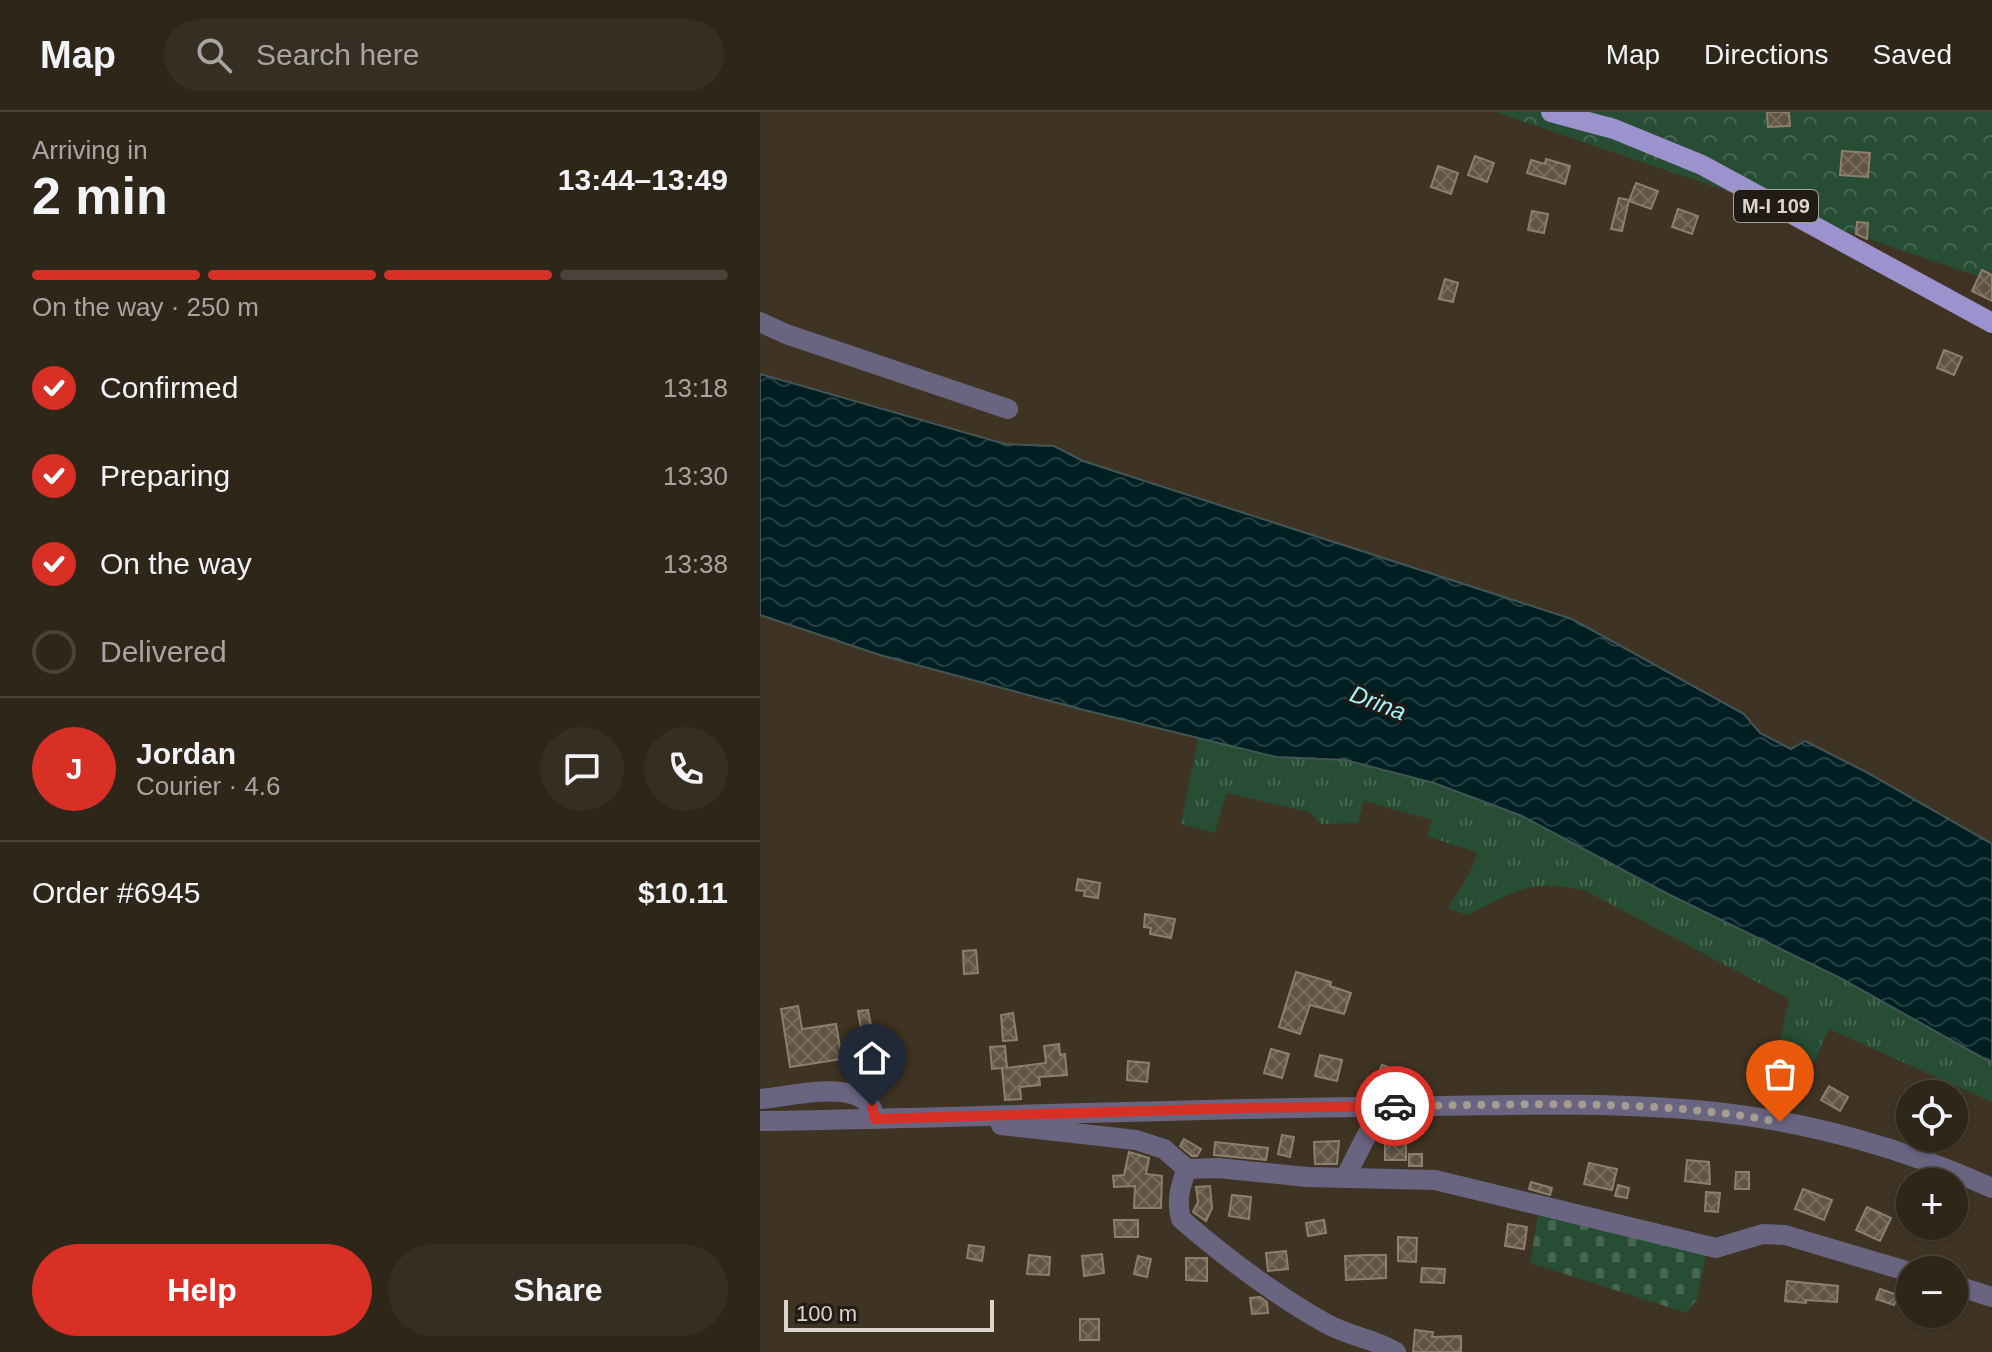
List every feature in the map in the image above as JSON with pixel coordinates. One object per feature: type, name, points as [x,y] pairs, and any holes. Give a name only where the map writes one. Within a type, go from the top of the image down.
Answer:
[{"type":"main road","name":"M-I 109","points":[[1551,112],[1614,129],[1702,165],[1992,323]]},
{"type":"street","points":[[760,322],[786,334],[1008,409]]},
{"type":"street","points":[[760,1099],[852,1093],[872,1106],[875,1119]]},
{"type":"street","points":[[760,1121],[1590,1104],[1718,1112],[1806,1127],[1941,1167],[1992,1188]]},
{"type":"street","points":[[1346,1176],[1381,1107]]},
{"type":"street","points":[[971,1115],[980,1123],[1136,1140],[1164,1149],[1187,1169],[1218,1168],[1307,1177],[1435,1180],[1716,1248],[1763,1234],[1785,1235],[1896,1268]]},
{"type":"street","points":[[1187,1169],[1180,1186],[1178,1208],[1181,1219],[1242,1269],[1330,1326],[1396,1352]]},
{"type":"street","points":[[1968,1289],[1992,1297]]},
{"type":"green space","points":[[1495,112],[1992,112],[1992,281]]},
{"type":"green space","points":[[1198,738],[1276,757],[1345,760],[1434,783],[1522,816],[1666,893],[1842,979],[1992,1063],[1992,1102],[1968,1091],[1968,1080],[1943,1080],[1829,1029],[1791,1113],[1765,1109],[1789,999],[1586,891],[1567,887],[1537,887],[1511,893],[1467,915],[1448,908],[1478,853],[1427,836],[1432,820],[1364,801],[1358,823],[1321,824],[1309,812],[1226,793],[1215,833],[1181,824]]},
{"type":"green space","points":[[1538,1215],[1706,1253],[1697,1299],[1687,1313],[1530,1263]]},
{"type":"water","name":"Drina","points":[[760,374],[1005,444],[1054,446],[1083,461],[1572,619],[1744,714],[1760,733],[1791,749],[1805,741],[1866,772],[1992,844],[1992,1063],[1842,979],[1666,893],[1522,816],[1434,783],[1345,760],[1276,757],[1084,710],[880,655],[760,615]]},
{"type":"building","points":[[1767,112],[1789,112],[1790,126],[1768,127]]},
{"type":"building","points":[[1842,151],[1870,153],[1868,177],[1840,175]]},
{"type":"building","points":[[1475,156],[1494,163],[1487,182],[1468,175]]},
{"type":"building","points":[[1546,159],[1570,166],[1565,184],[1527,173],[1531,160],[1545,164]]},
{"type":"building","points":[[1438,166],[1458,173],[1451,194],[1431,187]]},
{"type":"building","points":[[1636,183],[1658,191],[1651,209],[1629,201]]},
{"type":"building","points":[[1619,198],[1629,200],[1622,231],[1611,229]]},
{"type":"building","points":[[1678,209],[1698,216],[1692,234],[1672,227]]},
{"type":"building","points":[[1532,211],[1548,214],[1544,233],[1528,230]]},
{"type":"building","points":[[1857,222],[1868,223],[1867,239],[1856,234]]},
{"type":"building","points":[[1982,270],[1992,275],[1992,301],[1972,291]]},
{"type":"building","points":[[1445,279],[1458,283],[1453,302],[1439,299]]},
{"type":"building","points":[[1944,350],[1962,357],[1954,375],[1937,368]]},
{"type":"building","points":[[1078,879],[1100,883],[1098,898],[1084,896],[1085,891],[1076,890]]},
{"type":"building","points":[[1145,914],[1175,919],[1171,938],[1150,934],[1151,928],[1144,927]]},
{"type":"building","points":[[976,950],[978,973],[964,974],[963,951]]},
{"type":"building","points":[[1296,972],[1331,982],[1330,986],[1351,993],[1344,1014],[1310,1005],[1300,1034],[1279,1027]]},
{"type":"building","points":[[798,1006],[802,1029],[836,1024],[842,1059],[790,1067],[781,1009]]},
{"type":"building","points":[[868,1010],[874,1042],[894,1039],[897,1058],[874,1062],[875,1066],[856,1070],[853,1047],[864,1045],[858,1011]]},
{"type":"building","points":[[1013,1013],[1017,1040],[1003,1041],[1001,1015]]},
{"type":"building","points":[[1059,1044],[1060,1055],[1065,1054],[1067,1075],[1039,1077],[1040,1085],[1020,1087],[1021,1099],[1005,1100],[1002,1068],[992,1069],[990,1047],[1005,1046],[1007,1068],[1046,1063],[1044,1046]]},
{"type":"building","points":[[1271,1049],[1289,1054],[1282,1078],[1264,1073]]},
{"type":"building","points":[[1320,1055],[1342,1060],[1337,1081],[1315,1076]]},
{"type":"building","points":[[1128,1061],[1149,1063],[1147,1082],[1127,1080]]},
{"type":"building","points":[[1382,1065],[1393,1069],[1387,1085],[1375,1081]]},
{"type":"building","points":[[1829,1086],[1848,1097],[1840,1111],[1821,1100]]},
{"type":"building","points":[[1385,1132],[1406,1132],[1406,1160],[1385,1160]]},
{"type":"building","points":[[1282,1135],[1294,1137],[1290,1157],[1278,1154]]},
{"type":"building","points":[[1184,1139],[1201,1149],[1197,1156],[1192,1156],[1180,1146]]},
{"type":"building","points":[[1339,1141],[1337,1164],[1315,1164],[1314,1142]]},
{"type":"building","points":[[1215,1142],[1268,1148],[1266,1160],[1214,1155]]},
{"type":"building","points":[[1129,1152],[1149,1158],[1146,1174],[1162,1176],[1161,1208],[1134,1208],[1135,1186],[1114,1187],[1113,1176],[1124,1175]]},
{"type":"building","points":[[1409,1154],[1422,1154],[1422,1166],[1409,1166]]},
{"type":"building","points":[[1687,1160],[1709,1162],[1710,1184],[1685,1181]]},
{"type":"building","points":[[1589,1163],[1617,1169],[1612,1190],[1584,1184]]},
{"type":"building","points":[[1736,1172],[1749,1172],[1749,1189],[1735,1189]]},
{"type":"building","points":[[1531,1182],[1552,1188],[1550,1195],[1529,1189]]},
{"type":"building","points":[[1618,1185],[1629,1188],[1627,1198],[1615,1196]]},
{"type":"building","points":[[1210,1186],[1212,1208],[1206,1221],[1193,1212],[1198,1202],[1196,1187]]},
{"type":"building","points":[[1803,1189],[1832,1200],[1824,1220],[1795,1209]]},
{"type":"building","points":[[1706,1192],[1720,1193],[1718,1212],[1705,1211]]},
{"type":"building","points":[[1232,1195],[1251,1197],[1249,1219],[1229,1216]]},
{"type":"building","points":[[1867,1207],[1891,1218],[1880,1241],[1856,1230]]},
{"type":"building","points":[[1114,1220],[1138,1220],[1138,1237],[1115,1237]]},
{"type":"building","points":[[1324,1220],[1326,1233],[1308,1236],[1306,1223]]},
{"type":"building","points":[[1508,1224],[1527,1227],[1524,1249],[1505,1246]]},
{"type":"building","points":[[1398,1237],[1417,1238],[1416,1262],[1398,1261]]},
{"type":"building","points":[[969,1245],[984,1247],[982,1261],[967,1258]]},
{"type":"building","points":[[1286,1251],[1288,1269],[1268,1271],[1266,1253]]},
{"type":"building","points":[[1102,1254],[1104,1273],[1084,1276],[1082,1256]]},
{"type":"building","points":[[1029,1255],[1050,1257],[1049,1275],[1027,1274]]},
{"type":"building","points":[[1386,1255],[1386,1278],[1346,1280],[1345,1256]]},
{"type":"building","points":[[1138,1256],[1151,1259],[1147,1277],[1134,1274]]},
{"type":"building","points":[[1186,1258],[1207,1258],[1207,1281],[1186,1280]]},
{"type":"building","points":[[1422,1268],[1445,1269],[1444,1283],[1421,1282]]},
{"type":"building","points":[[1787,1281],[1838,1286],[1837,1302],[1785,1301]]},
{"type":"building","points":[[1880,1289],[1896,1294],[1894,1305],[1876,1299]]},
{"type":"building","points":[[1260,1297],[1267,1302],[1268,1313],[1252,1314],[1250,1298]]},
{"type":"building","points":[[1080,1319],[1099,1319],[1099,1340],[1080,1340]]},
{"type":"building","points":[[1415,1330],[1433,1332],[1432,1337],[1461,1336],[1461,1352],[1413,1352]]},
{"type":"way so far","points":[[1395,1106],[1650,1106],[1780,1122]]},
{"type":"route","points":[[872,1106],[875,1119],[1395,1106]]}]
